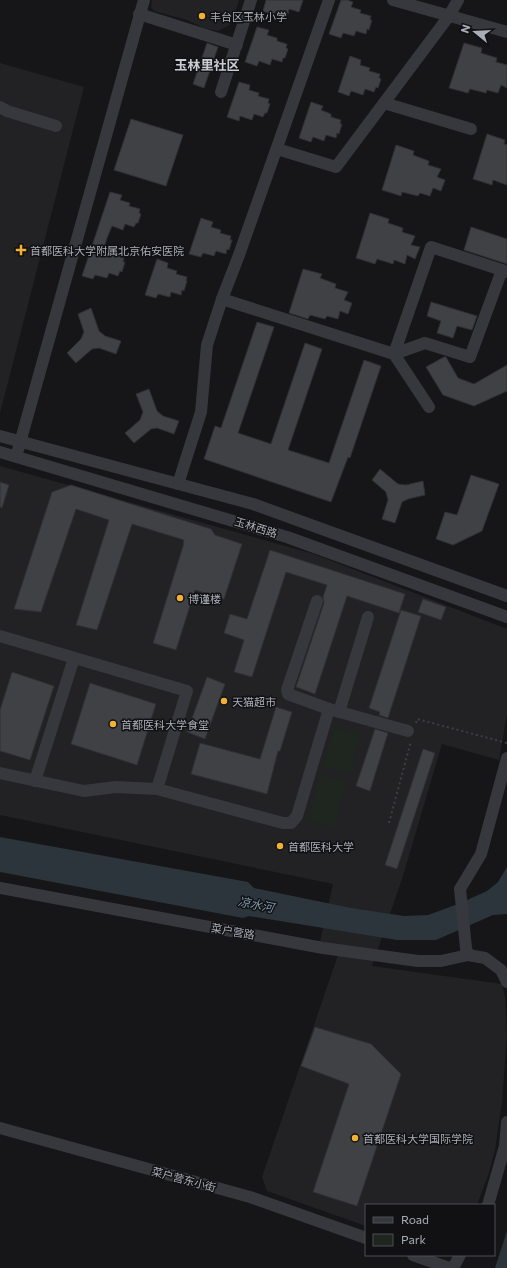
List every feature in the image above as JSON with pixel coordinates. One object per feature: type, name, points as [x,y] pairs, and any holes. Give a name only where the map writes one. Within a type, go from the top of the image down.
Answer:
[{"type":"street","points":[[16,456],[144,0]]},
{"type":"street","points":[[221,92],[251,0]]},
{"type":"street","points":[[178,484],[200,412],[207,345],[329,0]]},
{"type":"street","points":[[393,0],[507,32]]},
{"type":"street","points":[[277,149],[336,167],[449,16],[458,0]]},
{"type":"street","points":[[139,14],[237,45]]},
{"type":"street","points":[[384,102],[471,129]]},
{"type":"street","points":[[0,107],[7,111],[56,126]]},
{"type":"street","points":[[222,299],[394,354],[425,343],[470,357],[505,271],[431,247],[394,354]]},
{"type":"street","points":[[394,354],[429,407]]},
{"type":"street","name":"玉林西路","points":[[0,436],[253,504],[507,596]]},
{"type":"street","name":"玉林西路","points":[[0,452],[287,537],[507,617]]},
{"type":"street","points":[[317,601],[287,690],[288,694],[334,710],[411,733]]},
{"type":"street","points":[[0,773],[84,791],[116,787],[157,789],[283,823],[291,823],[297,816],[368,617]]},
{"type":"street","points":[[0,636],[187,691],[157,789]]},
{"type":"street","points":[[35,781],[74,658]]},
{"type":"street","points":[[467,951],[460,889],[481,854],[507,758]]},
{"type":"street","name":"菜户营路","points":[[0,888],[323,948],[418,961],[441,961],[467,951],[485,958],[501,970],[507,982]]},
{"type":"street","points":[[488,1204],[505,1146],[507,1122]]},
{"type":"street","name":"菜户营东小街","points":[[0,1128],[250,1197],[365,1238]]},
{"type":"street","points":[[416,1256],[449,1268]]},
{"type":"street","points":[[453,1268],[459,1256]]},
{"type":"path","points":[[389,823],[411,733],[417,719],[507,743]]},
{"type":"shaded area","name":"丰台区玉林小学","points":[[152,0],[239,0],[231,24],[218,31],[204,28],[187,20],[154,11],[151,7]]},
{"type":"shaded area","name":"首都医科大学附属北京佑安医院","points":[[0,63],[84,87],[0,413]]},
{"type":"shaded area","name":"首都医科大学","points":[[0,466],[314,554],[507,629],[507,715],[499,760],[442,744],[403,876],[372,966],[502,984],[505,997],[507,1035],[502,1102],[495,1150],[489,1173],[477,1204],[365,1204],[365,1226],[267,1191],[262,1177],[340,949],[320,942],[333,884],[0,815]]},
{"type":"green space","points":[[334,728],[360,735],[349,774],[323,767]]},
{"type":"green space","points":[[320,775],[347,782],[334,829],[308,821]]},
{"type":"water","name":"凉水河","points":[[0,837],[248,882],[254,888],[351,908],[404,916],[428,915],[487,891],[498,882],[507,867],[507,914],[493,915],[436,940],[397,940],[249,916],[243,918],[0,872]]},
{"type":"water","points":[[507,1231],[507,1268],[495,1268]]},
{"type":"building","points":[[266,0],[303,0],[299,12],[289,9],[288,14],[276,11],[274,15],[263,11]]},
{"type":"building","points":[[341,0],[353,2],[351,7],[361,10],[360,13],[371,16],[370,20],[372,20],[366,34],[356,31],[354,36],[343,33],[341,38],[329,34]]},
{"type":"building","points":[[257,27],[269,30],[267,35],[277,38],[277,41],[287,44],[286,48],[288,49],[282,62],[272,59],[270,65],[259,61],[257,66],[245,62]]},
{"type":"building","points":[[207,43],[218,47],[204,88],[193,84]]},
{"type":"building","points":[[464,43],[482,48],[481,53],[497,58],[496,62],[507,65],[507,88],[501,85],[498,93],[487,90],[486,93],[470,89],[468,93],[449,88]]},
{"type":"building","points":[[350,56],[361,60],[360,65],[370,68],[369,71],[380,74],[379,78],[381,79],[378,88],[376,87],[374,92],[365,89],[363,95],[351,91],[349,96],[338,92]]},
{"type":"building","points":[[239,82],[250,85],[249,90],[259,93],[258,96],[269,99],[268,103],[270,104],[267,113],[265,113],[263,117],[254,114],[252,120],[240,116],[239,121],[227,117]]},
{"type":"building","points":[[311,102],[323,106],[321,110],[331,114],[331,117],[341,120],[340,124],[342,124],[336,138],[326,135],[324,141],[313,137],[311,142],[299,138]]},
{"type":"building","points":[[131,119],[183,135],[166,186],[114,170]]},
{"type":"building","points":[[487,134],[505,140],[504,144],[507,145],[507,185],[493,180],[492,185],[473,179]]},
{"type":"building","points":[[396,145],[414,151],[413,155],[429,161],[428,165],[441,169],[437,177],[445,180],[441,191],[433,188],[430,196],[420,193],[418,196],[402,192],[401,196],[382,190]]},
{"type":"building","points":[[110,192],[122,195],[120,200],[130,203],[129,206],[140,209],[139,213],[141,214],[138,223],[136,223],[134,227],[125,224],[123,230],[112,226],[107,238],[104,248],[114,252],[113,255],[124,258],[123,262],[125,262],[122,272],[120,271],[118,276],[109,273],[107,278],[95,275],[93,279],[82,276]]},
{"type":"building","points":[[370,213],[389,219],[388,223],[403,228],[402,232],[415,236],[411,245],[420,247],[415,259],[407,255],[405,264],[394,260],[393,264],[377,259],[375,264],[356,258]]},
{"type":"building","points":[[201,218],[213,222],[211,227],[221,230],[220,233],[231,236],[230,240],[232,240],[226,254],[216,251],[214,256],[203,253],[201,257],[189,254]]},
{"type":"building","points":[[471,227],[507,239],[507,264],[464,250]]},
{"type":"building","points":[[157,259],[168,263],[167,268],[177,271],[176,274],[187,277],[184,291],[182,290],[181,295],[171,292],[170,297],[158,294],[156,298],[145,295]]},
{"type":"building","points":[[303,269],[322,274],[320,278],[336,284],[335,288],[348,292],[344,300],[352,303],[348,314],[340,311],[338,319],[327,316],[325,319],[310,315],[308,319],[289,313]]},
{"type":"building","points":[[431,302],[477,316],[472,330],[457,326],[453,338],[437,333],[441,321],[427,316]]},
{"type":"building","points":[[91,308],[99,331],[105,336],[121,341],[116,354],[99,348],[92,349],[76,363],[67,353],[81,339],[84,332],[78,314]]},
{"type":"building","points":[[257,322],[274,327],[238,433],[271,444],[305,343],[322,349],[288,450],[329,463],[364,360],[381,366],[350,458],[348,457],[331,502],[204,459],[215,426],[221,428]]},
{"type":"building","points":[[446,357],[458,378],[474,384],[507,365],[507,391],[474,406],[443,395],[426,367]]},
{"type":"building","points":[[149,389],[157,411],[163,416],[179,421],[174,434],[157,428],[151,429],[134,443],[125,433],[140,420],[143,412],[136,394]]},
{"type":"building","points":[[380,469],[398,484],[406,485],[423,481],[425,495],[402,502],[395,523],[382,519],[388,500],[386,492],[372,480]]},
{"type":"building","points":[[471,475],[499,484],[482,531],[453,545],[436,539],[445,512],[457,515]]},
{"type":"building","points":[[0,482],[9,485],[2,508],[0,507]]},
{"type":"building","points":[[71,485],[211,529],[215,535],[242,544],[224,599],[195,590],[176,650],[153,643],[184,540],[132,524],[97,630],[76,625],[109,520],[76,509],[41,612],[14,609],[52,492]]},
{"type":"building","points":[[270,550],[405,594],[399,613],[347,596],[315,694],[296,687],[324,603],[323,597],[327,585],[286,572],[252,677],[234,672],[244,640],[224,633],[230,614],[247,619]]},
{"type":"building","points":[[423,599],[446,607],[441,620],[418,612]]},
{"type":"building","points":[[401,610],[421,616],[388,718],[379,715],[380,712],[369,708]]},
{"type":"building","points":[[12,672],[54,686],[30,760],[0,751],[0,710]]},
{"type":"building","points":[[207,677],[225,684],[205,739],[187,732]]},
{"type":"building","name":"首都医科大学食堂","points":[[90,683],[156,704],[137,765],[71,744]]},
{"type":"building","points":[[276,707],[292,712],[280,751],[278,751],[267,794],[191,774],[200,743],[260,759]]},
{"type":"building","points":[[375,729],[388,733],[370,791],[356,786]]},
{"type":"building","points":[[423,749],[435,753],[397,869],[385,865]]},
{"type":"building","name":"首都医科大学国际学院","points":[[315,1027],[371,1044],[401,1074],[357,1206],[313,1192],[349,1084],[301,1066]]},
{"type":"place","name":"丰台区玉林小学","points":[[202,16]]},
{"type":"place","name":"首都医科大学附属北京佑安医院","points":[[21,250]]},
{"type":"place","name":"博谨楼","points":[[180,598]]},
{"type":"place","name":"天猫超市","points":[[224,701]]},
{"type":"place","name":"首都医科大学食堂","points":[[113,724]]},
{"type":"place","name":"首都医科大学","points":[[280,846]]},
{"type":"place","name":"首都医科大学国际学院","points":[[355,1138]]},
{"type":"district","name":"玉林里社区","points":[[207,65]]}]
